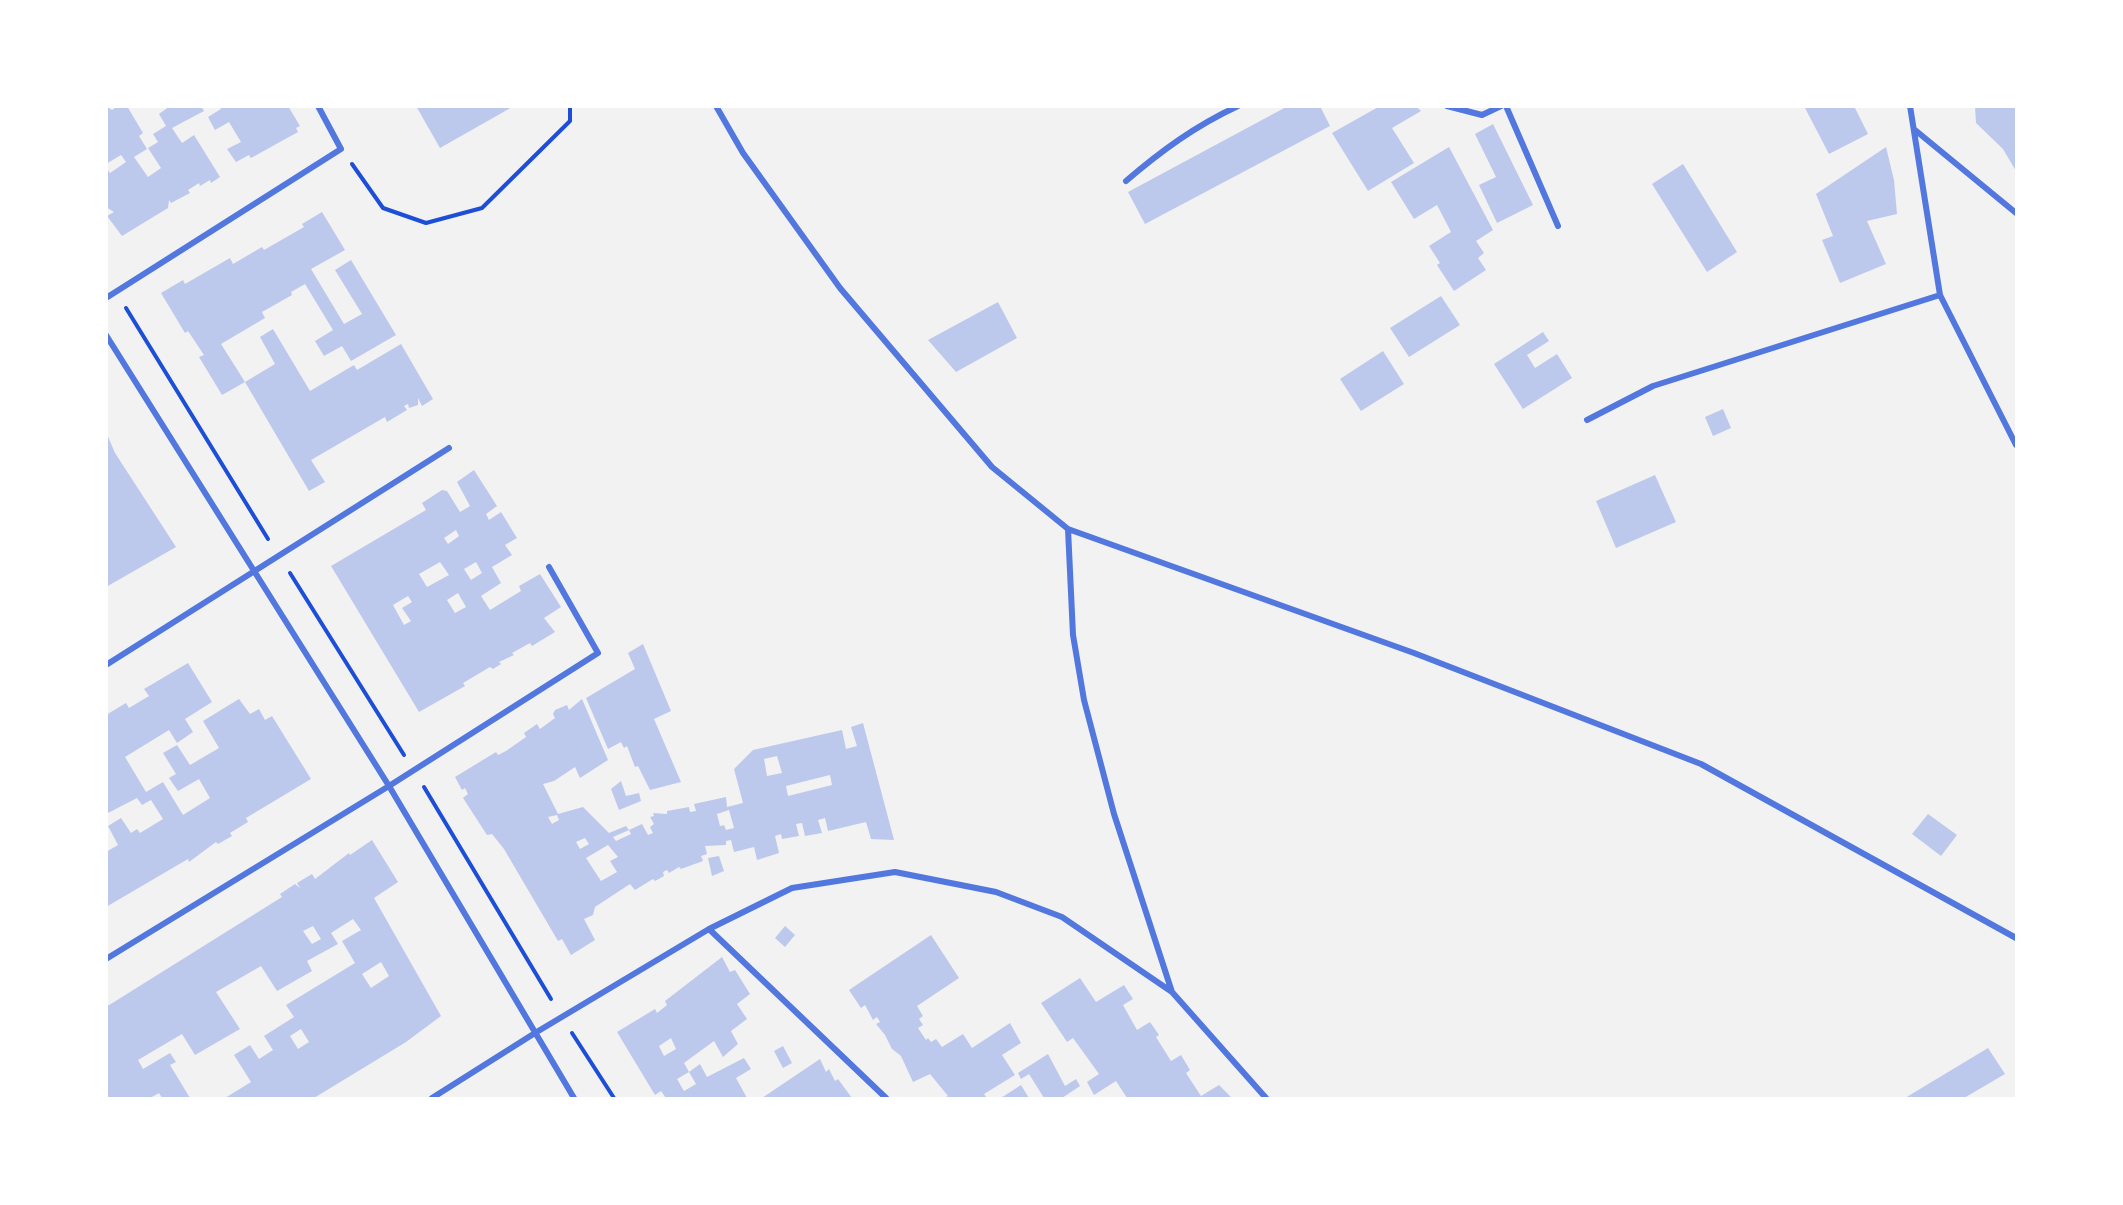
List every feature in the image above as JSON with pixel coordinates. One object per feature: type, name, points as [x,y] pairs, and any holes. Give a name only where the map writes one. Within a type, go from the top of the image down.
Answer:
[{"type":"street","points":[[106,298],[287,181],[341,149],[318,106]]},
{"type":"street","points":[[716,106],[743,153],[840,288],[992,467],[1068,529],[1413,653],[1701,764],[2016,938]]},
{"type":"street","points":[[1126,181],[1203,122],[1238,106]]},
{"type":"street","points":[[1447,106],[1482,115],[1501,106]]},
{"type":"street","points":[[1506,106],[1558,226]]},
{"type":"street","points":[[1910,106],[1940,295],[2016,445]]},
{"type":"street","points":[[1915,130],[2016,213]]},
{"type":"street","points":[[1587,420],[1653,386],[1940,295]]},
{"type":"street","points":[[106,335],[389,786],[574,1098]]},
{"type":"street","points":[[106,665],[449,448]]},
{"type":"street","points":[[1068,529],[1073,635],[1084,700],[1114,814],[1172,992]]},
{"type":"street","points":[[106,959],[389,786],[598,653],[549,567]]},
{"type":"street","points":[[432,1098],[535,1033],[709,929],[792,888],[895,872],[996,892],[1062,917],[1172,992],[1266,1098]]},
{"type":"street","points":[[709,929],[886,1098]]},
{"type":"path","points":[[341,149],[383,207],[426,223],[482,208],[570,121],[570,106]]},
{"type":"path","points":[[116,292],[414,770],[562,1017],[614,1098]]},
{"type":"building","points":[[106,106],[112,110],[118,106],[127,106],[143,133],[139,136],[147,149],[134,157],[148,177],[161,168],[148,148],[158,142],[153,134],[166,126],[159,114],[170,106],[201,106],[204,111],[172,128],[182,143],[194,135],[220,177],[211,183],[210,180],[200,186],[199,183],[188,190],[190,193],[171,203],[169,200],[168,208],[122,236],[107,216],[114,212],[106,207],[106,167],[110,173],[126,162],[121,155],[106,164]]},
{"type":"building","points":[[219,106],[288,106],[300,126],[296,128],[298,132],[251,158],[249,155],[236,162],[227,149],[241,142],[229,122],[215,130],[208,117],[221,109]]},
{"type":"building","points":[[416,106],[514,106],[440,148]]},
{"type":"building","points":[[1288,106],[1320,106],[1330,126],[1145,224],[1128,192]]},
{"type":"building","points":[[1380,106],[1416,106],[1421,111],[1392,128],[1414,163],[1368,191],[1332,133]]},
{"type":"building","points":[[1804,106],[1854,106],[1868,134],[1829,154]]},
{"type":"building","points":[[1975,106],[2016,106],[2016,171],[2003,149],[1976,123]]},
{"type":"building","points":[[1493,124],[1533,205],[1497,223],[1479,185],[1496,177],[1475,134]]},
{"type":"building","points":[[1449,147],[1493,230],[1476,241],[1484,253],[1478,258],[1486,270],[1454,291],[1437,265],[1440,263],[1429,246],[1451,232],[1437,205],[1414,219],[1391,182]]},
{"type":"building","points":[[1886,147],[1894,180],[1897,214],[1867,221],[1886,264],[1840,283],[1822,240],[1833,236],[1816,194]]},
{"type":"building","points":[[1683,164],[1737,252],[1707,272],[1652,184]]},
{"type":"building","points":[[322,212],[345,250],[311,269],[344,324],[362,314],[335,270],[351,260],[396,335],[351,361],[342,346],[324,356],[315,341],[333,330],[305,284],[291,292],[292,295],[262,312],[265,318],[221,344],[245,382],[222,395],[199,357],[204,355],[188,331],[185,333],[161,293],[183,280],[185,284],[230,258],[233,264],[262,247],[264,250],[304,227],[302,224]]},
{"type":"building","points":[[1441,296],[1460,325],[1409,357],[1390,328]]},
{"type":"building","points":[[998,302],[1017,338],[956,372],[928,340]]},
{"type":"building","points":[[273,329],[310,391],[354,365],[357,370],[401,344],[433,399],[422,406],[418,398],[418,405],[409,408],[408,404],[404,406],[407,410],[387,422],[385,417],[311,460],[325,482],[309,491],[245,382],[275,364],[260,337]]},
{"type":"building","points":[[1543,332],[1549,341],[1527,355],[1535,368],[1557,354],[1572,378],[1523,409],[1494,364]]},
{"type":"building","points":[[1383,351],[1404,384],[1361,411],[1340,379]]},
{"type":"building","points":[[1723,409],[1731,428],[1713,436],[1705,417]]},
{"type":"building","points":[[106,432],[115,453],[176,547],[106,587]]},
{"type":"building","points":[[474,470],[497,506],[486,514],[489,520],[501,512],[517,538],[505,545],[512,555],[492,567],[501,583],[481,596],[490,610],[521,591],[519,586],[540,574],[561,607],[544,618],[555,632],[532,646],[530,643],[512,653],[514,655],[499,662],[501,664],[493,669],[490,667],[463,683],[465,686],[419,712],[331,566],[426,510],[422,503],[442,490],[447,491],[460,512],[470,506],[457,482]],"holes":[[[456,530],[459,536],[448,544],[444,538]],[[440,562],[449,575],[427,587],[419,574]],[[476,562],[482,573],[471,580],[464,569]],[[458,593],[466,607],[455,613],[447,600]],[[408,596],[412,602],[402,608],[411,621],[404,625],[393,605]]]},
{"type":"building","points":[[1655,475],[1676,522],[1616,548],[1596,501]]},
{"type":"building","points":[[643,644],[671,711],[654,719],[681,782],[650,790],[638,766],[635,767],[627,746],[624,748],[621,742],[608,749],[586,698],[635,669],[628,653]]},
{"type":"building","points":[[188,663],[212,702],[185,719],[193,732],[177,743],[169,730],[125,757],[146,792],[163,782],[183,815],[210,798],[199,779],[178,791],[169,778],[176,774],[163,753],[177,745],[190,765],[219,748],[203,721],[239,699],[250,714],[259,709],[265,720],[272,716],[311,779],[246,818],[248,822],[230,833],[232,836],[218,844],[216,842],[189,862],[188,859],[106,907],[106,852],[118,845],[108,826],[121,818],[131,833],[137,829],[140,833],[163,819],[151,800],[142,805],[137,798],[106,814],[106,715],[126,703],[129,708],[149,696],[144,689]]},
{"type":"building","points":[[582,699],[608,760],[580,778],[575,767],[554,781],[543,784],[558,814],[583,807],[609,833],[626,826],[629,830],[642,824],[648,835],[653,833],[650,827],[654,824],[650,817],[654,816],[653,813],[667,814],[667,811],[689,807],[690,812],[696,811],[694,804],[726,797],[727,807],[743,803],[734,769],[753,750],[842,730],[846,749],[857,746],[851,727],[863,723],[894,840],[871,839],[866,822],[828,831],[825,818],[818,820],[822,833],[805,836],[802,823],[796,824],[799,836],[782,839],[781,834],[775,836],[779,853],[757,860],[754,847],[734,852],[731,840],[726,841],[726,845],[705,846],[707,854],[701,856],[703,861],[681,869],[679,867],[669,873],[667,870],[663,872],[664,876],[655,881],[653,879],[635,890],[630,884],[595,907],[593,915],[584,919],[595,940],[571,955],[562,939],[558,941],[504,849],[492,834],[487,835],[463,798],[468,794],[465,788],[462,790],[455,777],[496,752],[498,755],[506,751],[526,737],[524,733],[537,724],[540,729],[555,718],[553,714],[555,710],[567,705],[569,710]],"holes":[[[777,756],[782,773],[767,776],[764,759]],[[830,775],[832,785],[788,796],[786,786]],[[729,810],[734,828],[726,830],[724,825],[720,826],[717,814]],[[557,815],[559,820],[552,824],[548,817]],[[629,830],[631,834],[616,841],[613,837]],[[585,838],[589,844],[580,849],[576,842]],[[608,845],[618,857],[610,861],[617,872],[601,881],[586,858]]]},
{"type":"building","points":[[621,781],[626,796],[639,793],[641,801],[619,810],[611,789]]},
{"type":"building","points":[[1928,814],[1957,835],[1941,856],[1912,834]]},
{"type":"building","points":[[372,840],[398,882],[374,898],[441,1016],[406,1042],[314,1098],[225,1098],[251,1082],[234,1055],[250,1045],[259,1059],[273,1050],[264,1036],[294,1017],[286,1005],[355,963],[342,941],[361,930],[353,919],[331,933],[338,944],[307,961],[312,971],[277,991],[261,966],[216,992],[240,1029],[195,1055],[182,1034],[138,1060],[143,1069],[170,1053],[176,1062],[170,1065],[190,1098],[162,1098],[159,1093],[150,1098],[106,1098],[106,1007],[282,897],[280,894],[295,884],[300,888],[297,883],[312,874],[315,879],[349,853],[350,855]],"holes":[[[313,926],[321,939],[312,944],[303,931]],[[381,962],[389,976],[371,988],[362,974]],[[301,1029],[309,1042],[298,1049],[290,1036]]]},
{"type":"building","points":[[719,856],[724,871],[712,876],[708,858]]},
{"type":"building","points":[[785,926],[795,935],[785,947],[775,938]]},
{"type":"building","points":[[931,935],[959,978],[917,1006],[923,1016],[919,1019],[923,1025],[918,1028],[926,1040],[928,1038],[931,1042],[936,1039],[942,1047],[963,1034],[972,1048],[1010,1023],[1021,1043],[1002,1055],[1015,1075],[984,1094],[987,1098],[944,1098],[948,1096],[930,1074],[913,1082],[901,1056],[892,1049],[876,1024],[880,1022],[877,1017],[873,1020],[865,1005],[861,1008],[849,990]]},
{"type":"building","points":[[722,957],[730,972],[735,970],[750,994],[737,1004],[747,1019],[731,1031],[738,1044],[723,1057],[714,1041],[684,1063],[689,1072],[700,1064],[707,1077],[744,1058],[751,1069],[736,1078],[747,1098],[666,1098],[661,1091],[655,1095],[617,1032],[655,1009],[657,1013],[667,1005],[665,1001]],"holes":[[[671,1038],[676,1049],[664,1056],[659,1046]],[[689,1072],[696,1084],[684,1091],[677,1079]]]},
{"type":"building","points":[[1080,978],[1096,1002],[1124,985],[1133,999],[1123,1005],[1137,1030],[1150,1022],[1159,1035],[1156,1037],[1171,1061],[1181,1055],[1190,1070],[1186,1073],[1201,1096],[1219,1085],[1232,1098],[1127,1098],[1116,1081],[1094,1095],[1087,1082],[1099,1074],[1073,1038],[1067,1042],[1041,1003]]},
{"type":"building","points":[[783,1046],[792,1063],[783,1068],[774,1051]]},
{"type":"building","points":[[1988,1048],[2005,1074],[1964,1098],[1905,1098]]},
{"type":"building","points":[[1048,1054],[1065,1086],[1076,1079],[1080,1086],[1062,1098],[1044,1098],[1029,1074],[1021,1079],[1018,1073]]},
{"type":"building","points":[[820,1059],[826,1072],[829,1069],[835,1081],[838,1079],[852,1098],[762,1098]]},
{"type":"building","points":[[1021,1085],[1029,1098],[1000,1098],[1004,1096]]}]
